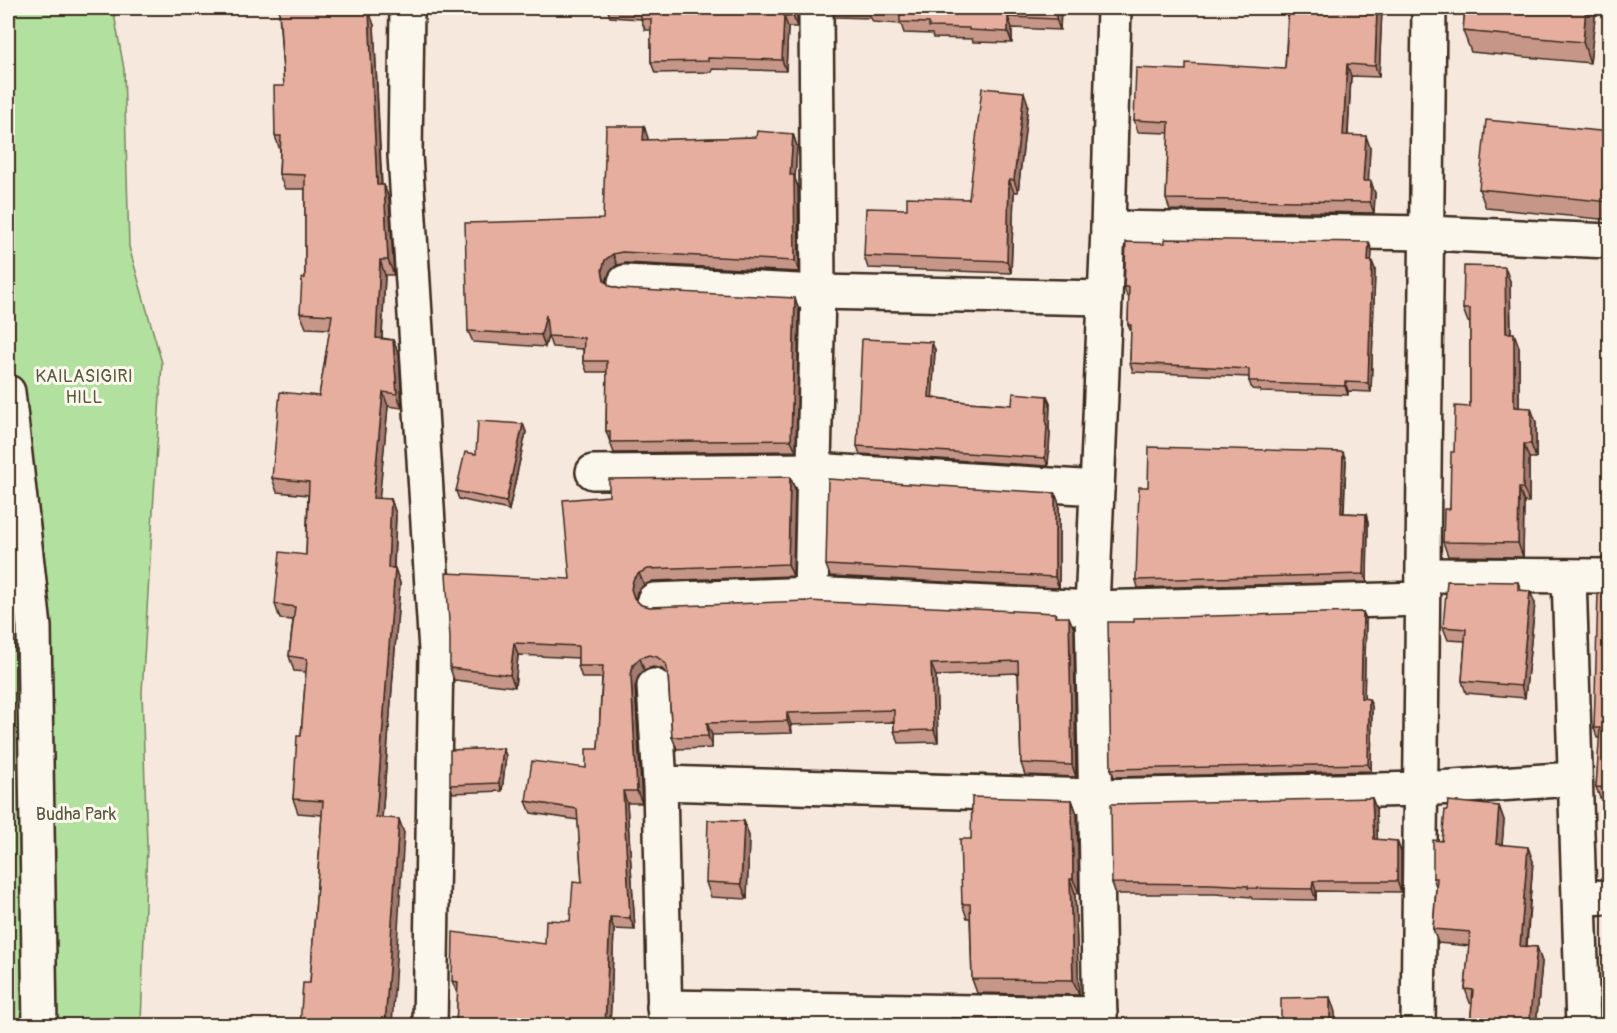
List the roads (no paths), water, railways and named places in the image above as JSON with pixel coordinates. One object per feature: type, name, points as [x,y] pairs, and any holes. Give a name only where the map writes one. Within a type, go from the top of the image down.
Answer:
[{"type":"street","points":[[407,8],[405,155],[436,651],[429,1026]]},
{"type":"street","points":[[811,594],[818,291],[816,8]]},
{"type":"street","points":[[654,687],[660,783],[665,1016],[1100,1020],[1092,608],[1108,228],[1114,8]]},
{"type":"street","points":[[1418,1026],[1429,8]]},
{"type":"street","points":[[1108,228],[1426,233],[1610,241]]},
{"type":"street","points":[[624,282],[818,291],[1104,298]]},
{"type":"street","points":[[8,392],[33,627],[40,1026]]},
{"type":"street","points":[[593,472],[814,470],[1097,488]]},
{"type":"street","points":[[1569,576],[1574,779],[1594,897],[1584,1026]]},
{"type":"street","points":[[654,600],[811,594],[1092,608],[1569,576],[1610,576]]},
{"type":"street","points":[[660,783],[1096,796],[1421,789],[1574,779]]},
{"type":"park label","name":"KAILASIGIRI HILL","points":[[84,386]]},
{"type":"park label","name":"Budha Park","points":[[76,814]]}]
